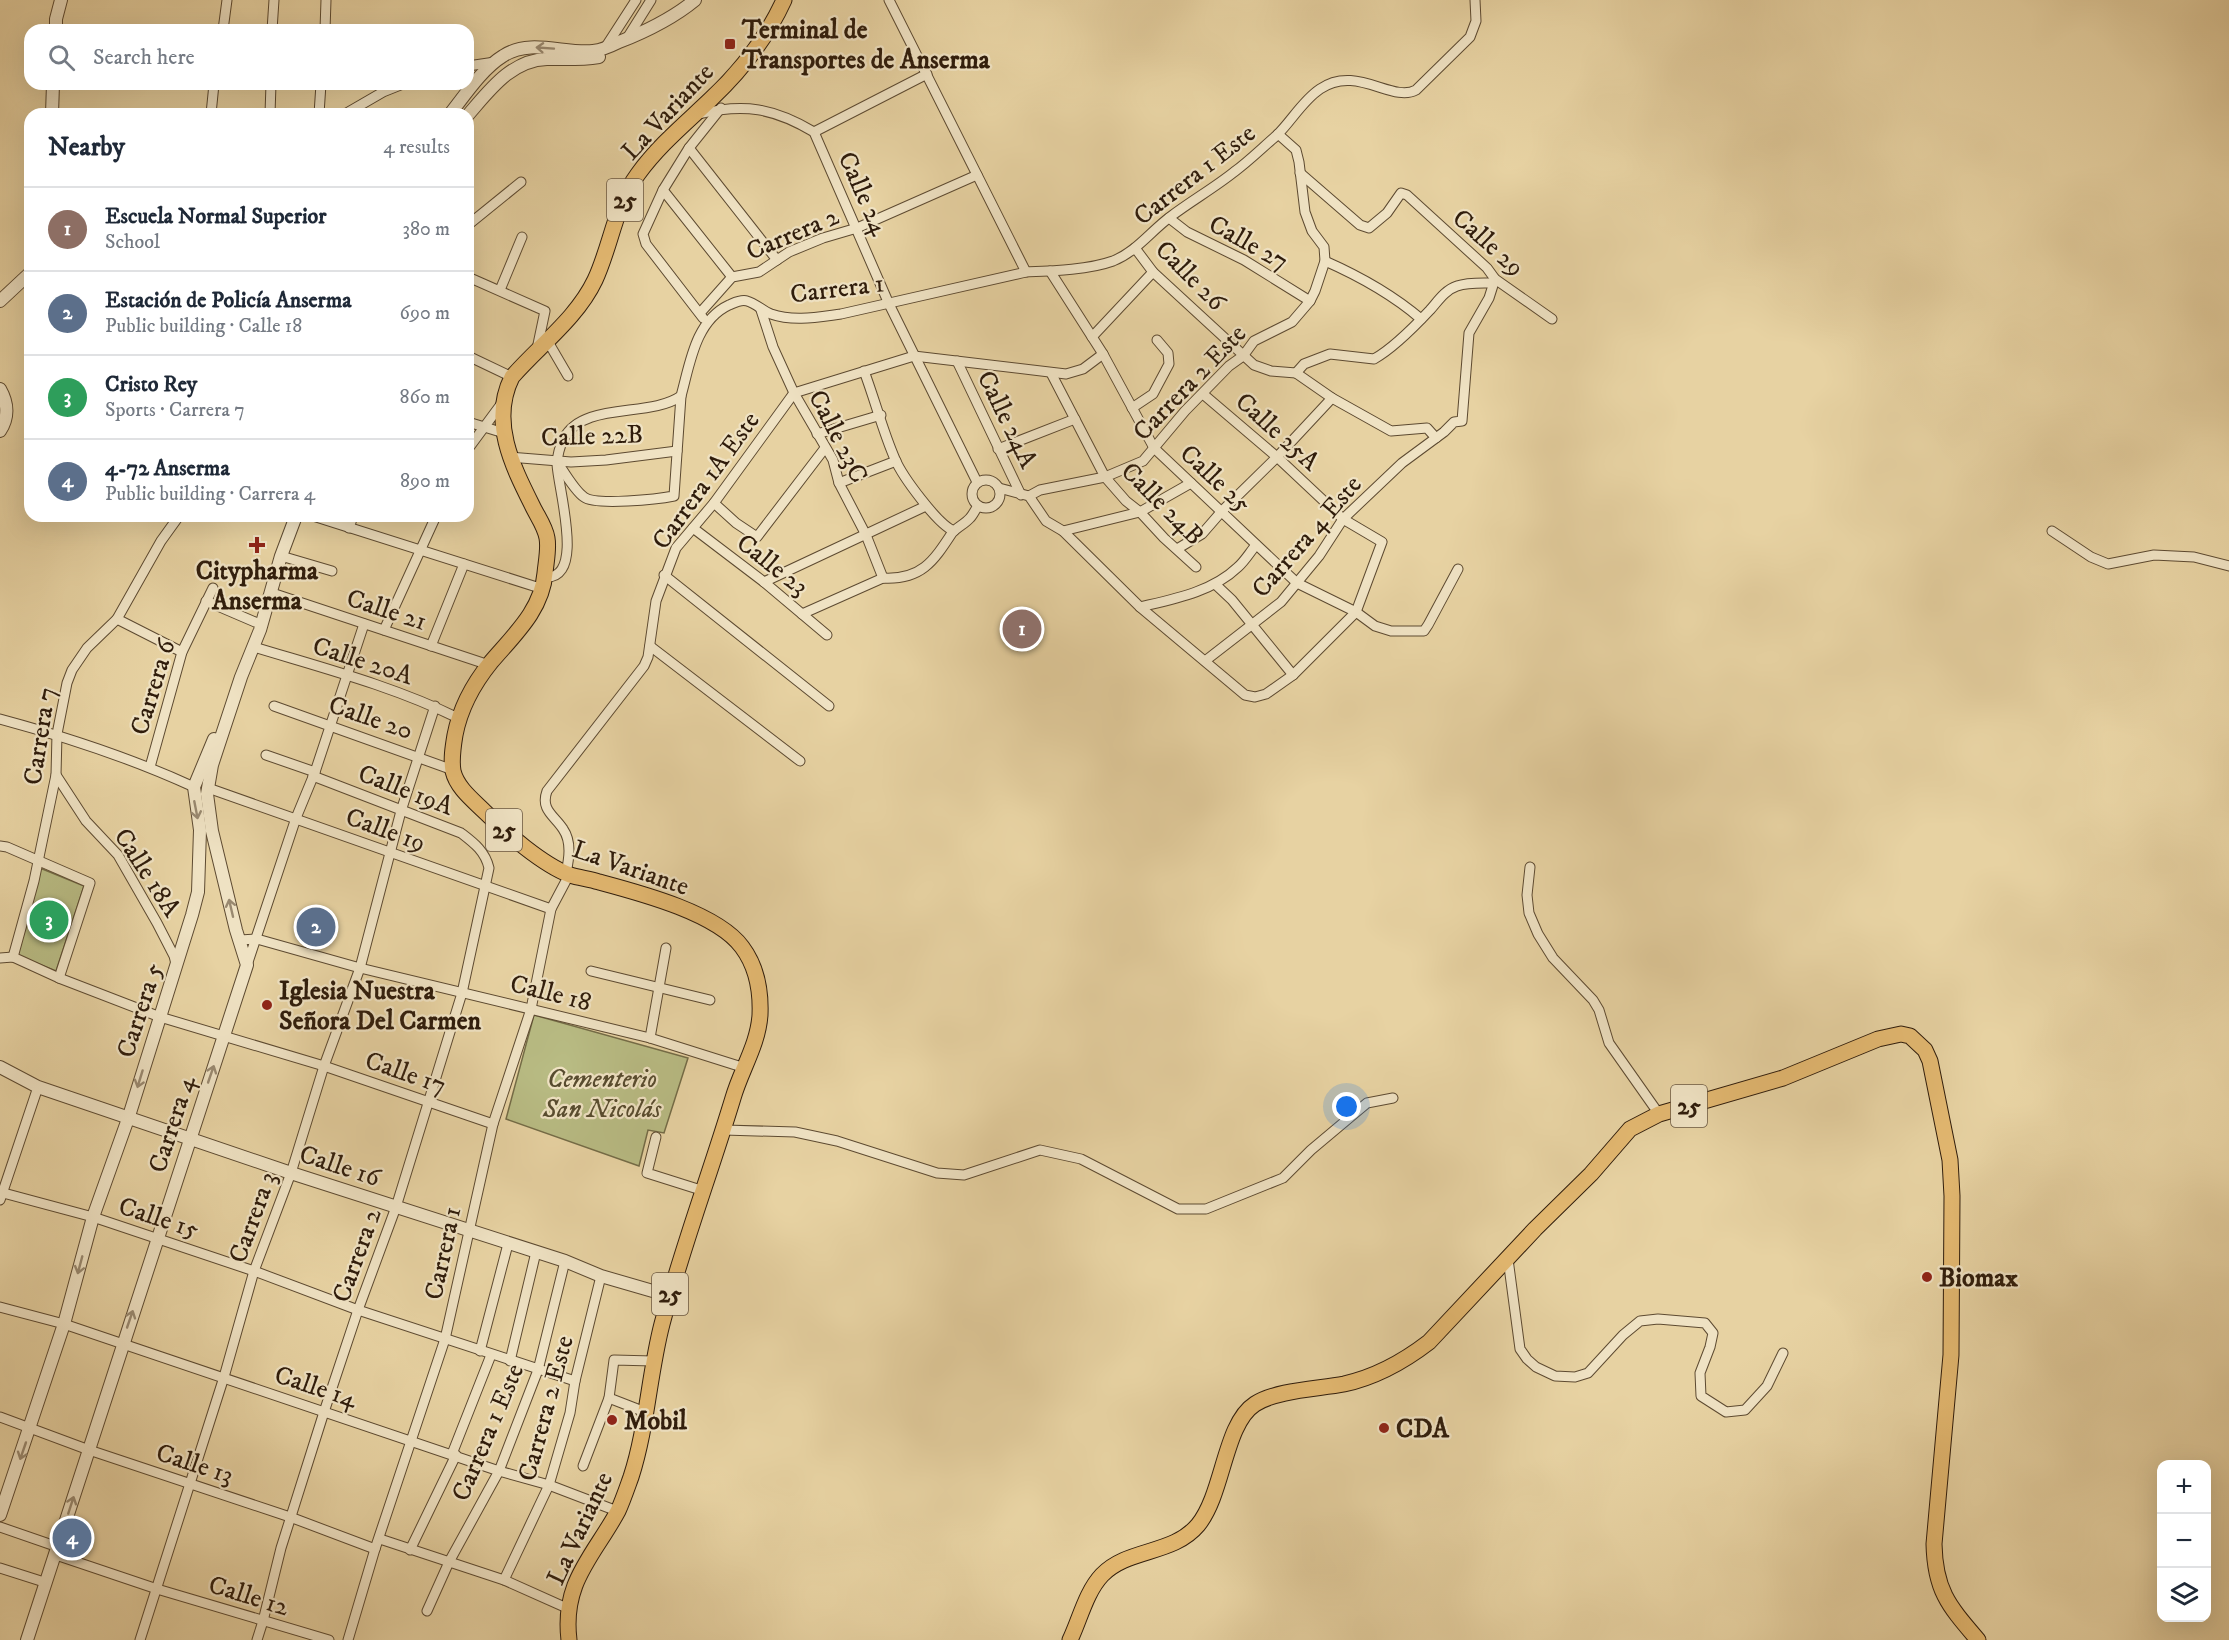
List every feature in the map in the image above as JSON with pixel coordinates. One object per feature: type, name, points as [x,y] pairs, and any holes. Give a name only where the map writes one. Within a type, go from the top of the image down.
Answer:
[{"type":"main road","name":"La Variante","points":[[569,1640],[567,1626],[569,1609],[576,1581],[602,1533],[617,1511],[632,1474],[653,1361],[670,1296],[734,1095],[754,1046],[760,1017],[760,991],[755,970],[742,946],[701,916],[633,891],[568,874],[537,856],[498,825],[464,791],[453,770],[452,757],[458,718],[489,665],[531,614],[544,583],[547,537],[509,457],[504,434],[506,390],[512,377],[572,315],[595,280],[621,207],[636,176],[668,138],[744,64],[771,25],[784,0]]},
{"type":"main road","name":"25","points":[[1070,1640],[1090,1594],[1102,1575],[1123,1560],[1176,1542],[1197,1527],[1211,1504],[1235,1430],[1249,1408],[1269,1398],[1371,1376],[1392,1367],[1429,1342],[1536,1229],[1592,1174],[1630,1129],[1659,1114],[1783,1078],[1892,1035],[1901,1034],[1918,1041],[1930,1061],[1950,1160],[1952,1355],[1934,1561],[1941,1590],[1978,1640]]},
{"type":"street","points":[[56,24],[61,0]]},
{"type":"street","points":[[224,24],[227,0]]},
{"type":"street","points":[[325,24],[326,0]]},
{"type":"street","points":[[606,48],[636,0]]},
{"type":"street","points":[[626,40],[651,0]]},
{"type":"street","points":[[474,86],[504,55],[536,47],[580,52],[606,48],[660,25],[695,0]]},
{"type":"street","points":[[474,108],[498,80],[513,70],[544,59],[582,60],[638,43],[679,21],[705,0]]},
{"type":"street","points":[[889,0],[1026,272]]},
{"type":"street","name":"Carrera 1 Este","points":[[1135,248],[1169,218],[1234,172],[1278,134],[1320,89],[1336,81],[1358,80],[1406,93],[1416,90],[1470,37],[1476,21],[1476,0]]},
{"type":"street","points":[[273,24],[274,4]]},
{"type":"street","points":[[474,65],[495,62]]},
{"type":"street","points":[[814,132],[927,74]]},
{"type":"street","points":[[52,108],[53,90]]},
{"type":"street","points":[[212,108],[213,90]]},
{"type":"street","points":[[270,108],[271,90]]},
{"type":"street","points":[[319,108],[321,90]]},
{"type":"street","points":[[355,108],[388,90]]},
{"type":"street","points":[[455,108],[471,90]]},
{"type":"street","points":[[706,323],[645,244],[643,234],[663,190],[689,148],[721,108]]},
{"type":"street","name":"Calle 24","points":[[693,115],[721,108],[770,111],[793,119],[814,132],[889,304],[977,483]]},
{"type":"street","points":[[1278,134],[1296,150],[1305,212],[1312,231],[1324,247],[1325,261],[1346,270],[1399,301],[1421,319]]},
{"type":"street","points":[[689,148],[777,260]]},
{"type":"street","name":"Calle 29","points":[[1300,173],[1360,225],[1369,228],[1388,213],[1401,193],[1407,195],[1487,268],[1495,281],[1552,319]]},
{"type":"street","name":"Carrera 2","points":[[699,313],[732,277],[759,272],[777,260],[823,238],[857,228],[977,175]]},
{"type":"street","points":[[474,220],[520,182]]},
{"type":"street","points":[[663,190],[732,277]]},
{"type":"street","name":"Calle 27","points":[[1169,218],[1187,232],[1244,260],[1310,301]]},
{"type":"street","points":[[500,290],[522,237]]},
{"type":"street","name":"Carrera 1","points":[[681,396],[697,341],[706,323],[725,307],[738,301],[747,301],[761,310],[788,318],[841,314],[1026,272],[1050,271],[1112,261],[1135,248]]},
{"type":"street","name":"Calle 26","points":[[1135,248],[1153,272],[1254,365],[1271,371],[1296,373]]},
{"type":"street","name":"Carrera 2 Este","points":[[1025,495],[1105,477],[1143,460],[1229,366],[1244,356],[1254,341],[1292,322],[1316,291],[1325,261]]},
{"type":"street","name":"Calle 25","points":[[1050,271],[1103,354],[1154,448],[1297,584],[1356,612],[1368,622],[1391,632],[1424,631],[1458,569]]},
{"type":"street","points":[[1092,337],[1153,272]]},
{"type":"street","points":[[0,301],[24,279]]},
{"type":"street","points":[[474,279],[545,311],[542,346],[568,376]]},
{"type":"street","points":[[1436,438],[1427,428],[1392,431],[1332,398],[1296,373],[1304,364],[1330,354],[1374,359],[1421,319],[1452,288],[1495,281]]},
{"type":"street","name":"Carrera 4 Este","points":[[1205,661],[1281,602],[1319,556],[1343,519],[1402,463],[1454,422],[1462,421],[1469,333],[1486,304],[1495,281]]},
{"type":"street","name":"Calle 23C","points":[[761,310],[772,347],[794,393],[833,460],[839,483],[866,535],[883,578]]},
{"type":"street","points":[[1132,408],[1153,394],[1169,364],[1168,353],[1157,340]]},
{"type":"street","points":[[794,393],[915,356],[1066,374],[1083,369],[1103,354]]},
{"type":"street","points":[[474,359],[512,377]]},
{"type":"street","name":"Calle 24A","points":[[957,361],[998,449],[1025,495],[1046,521],[1063,531],[1140,607],[1245,695],[1255,697],[1266,694],[1293,675]]},
{"type":"street","points":[[864,371],[896,461],[926,506],[946,528],[954,531]]},
{"type":"street","name":"Calle 24B","points":[[1051,373],[1105,477],[1126,501],[1196,567]]},
{"type":"street","points":[[0,389],[7,402],[7,411],[5,424],[0,431]]},
{"type":"street","name":"Carrera 1A Este","points":[[568,874],[568,839],[563,828],[548,813],[544,797],[644,666],[650,646],[652,617],[664,575],[676,548],[714,503],[794,393]]},
{"type":"street","name":"Calle 25A","points":[[1203,394],[1277,457],[1343,519],[1382,542],[1356,612]]},
{"type":"street","points":[[557,462],[584,498],[621,501],[674,496],[681,396]]},
{"type":"street","points":[[331,522],[464,564],[544,583],[560,574],[567,561],[567,537],[557,462],[564,438],[578,423],[594,416],[667,404],[681,396]]},
{"type":"street","points":[[1177,549],[1202,534],[1332,398]]},
{"type":"street","points":[[474,442],[504,399]]},
{"type":"street","points":[[817,434],[881,415]]},
{"type":"street","points":[[998,449],[1075,419]]},
{"type":"street","points":[[474,424],[504,434]]},
{"type":"street","points":[[714,503],[736,523],[757,537],[825,448]]},
{"type":"street","name":"Calle 22B","points":[[509,457],[557,462],[606,460],[677,451]]},
{"type":"street","points":[[839,483],[896,461]]},
{"type":"street","points":[[985,479],[993,481],[999,488],[1000,495],[993,506],[987,508],[978,506],[973,499],[972,490],[977,483],[985,479]]},
{"type":"street","points":[[1063,531],[1140,512],[1191,483]]},
{"type":"street","points":[[999,488],[1025,495]]},
{"type":"street","points":[[764,582],[926,506]]},
{"type":"street","points":[[802,614],[883,578],[912,576],[925,569],[954,531],[969,519],[978,506]]},
{"type":"street","name":"Carrera 7","points":[[13,957],[34,881],[56,775],[57,734],[67,683],[72,670],[87,648],[117,619],[161,541],[175,522]]},
{"type":"street","name":"Carrera 5","points":[[0,1515],[64,1324],[93,1217],[129,1116],[177,967],[198,892],[200,830],[194,787],[255,622],[288,522]]},
{"type":"street","points":[[247,964],[236,930],[212,831],[208,788],[212,765],[241,677],[254,647],[272,593],[281,556],[294,522]]},
{"type":"street","points":[[349,528],[351,522]]},
{"type":"street","points":[[384,630],[433,522]]},
{"type":"street","name":"Calle 23","points":[[693,528],[764,582],[826,635]]},
{"type":"street","points":[[2052,531],[2091,557],[2108,564],[2154,555],[2194,557],[2229,566]]},
{"type":"street","points":[[1140,607],[1188,595],[1215,584],[1239,567],[1256,545]]},
{"type":"street","points":[[281,556],[332,571]]},
{"type":"street","points":[[431,646],[464,564]]},
{"type":"street","points":[[664,575],[829,706]]},
{"type":"street","points":[[1215,584],[1232,600],[1293,675],[1356,612]]},
{"type":"street","name":"Carrera 6","points":[[150,767],[182,652],[213,588]]},
{"type":"street","name":"Calle 21","points":[[272,593],[489,665]]},
{"type":"street","points":[[206,601],[255,622]]},
{"type":"street","points":[[117,619],[182,652]]},
{"type":"street","name":"Carrera 4","points":[[27,1640],[189,1138],[296,818],[314,774],[364,624]]},
{"type":"street","points":[[650,646],[800,761]]},
{"type":"street","name":"Calle 20A","points":[[254,647],[347,674],[435,706],[458,718]]},
{"type":"street","name":"Calle 20","points":[[274,706],[453,770]]},
{"type":"street","name":"Carrera 3","points":[[140,1640],[224,1377],[254,1271],[291,1173],[324,1066],[360,968],[401,811],[435,706]]},
{"type":"street","points":[[0,719],[57,734],[150,767],[194,787]]},
{"type":"street","name":"Calle 19A","points":[[266,755],[401,811],[461,833],[480,848]]},
{"type":"street","name":"Calle 18A","points":[[56,775],[86,821],[118,855],[161,931],[177,967]]},
{"type":"street","name":"Calle 19","points":[[208,788],[551,909]]},
{"type":"street","points":[[0,846],[90,883],[59,978]]},
{"type":"street","name":"Carrera 2","points":[[257,1640],[290,1517],[358,1310],[396,1208],[462,993],[489,868],[487,858],[480,848]]},
{"type":"street","points":[[1530,867],[1527,895],[1529,913],[1538,934],[1553,958],[1593,1000],[1599,1010],[1609,1043],[1659,1114]]},
{"type":"street","name":"Carrera 1","points":[[348,1640],[375,1549],[444,1339],[493,1124],[531,1009],[551,909],[568,874]]},
{"type":"street","name":"Calle 18","points":[[240,940],[257,939],[360,968],[650,1038],[745,1068]]},
{"type":"street","points":[[650,1038],[666,948]]},
{"type":"street","name":"Calle 17","points":[[0,958],[13,957],[59,978],[160,1017],[324,1066],[493,1124]]},
{"type":"street","points":[[591,971],[710,1000]]},
{"type":"street","name":"Calle 16","points":[[0,1067],[38,1086],[291,1173],[565,1261],[601,1276],[670,1296]]},
{"type":"street","points":[[1,1195],[38,1086]]},
{"type":"street","points":[[724,1130],[795,1132],[837,1141],[937,1173],[964,1175],[1040,1150],[1081,1159],[1178,1209],[1206,1209],[1283,1178],[1311,1150],[1367,1103],[1393,1098]]},
{"type":"street","points":[[656,1137],[647,1173],[704,1191]]},
{"type":"street","name":"Calle 15","points":[[1,1195],[93,1217],[254,1271],[358,1310],[575,1381]]},
{"type":"street","points":[[480,1351],[508,1244]]},
{"type":"street","points":[[510,1361],[536,1252]]},
{"type":"street","points":[[1508,1259],[1520,1349],[1536,1367],[1555,1376],[1575,1377],[1588,1373],[1623,1335],[1640,1321],[1658,1318],[1705,1323],[1713,1333],[1700,1373],[1701,1396],[1726,1412],[1745,1410],[1767,1386],[1783,1353]]},
{"type":"street","name":"Carrera 1 Este","points":[[427,1611],[449,1562],[498,1471],[538,1370],[565,1261]]},
{"type":"street","name":"Carrera 2 Este","points":[[504,1580],[549,1485],[570,1413],[575,1381],[601,1276]]},
{"type":"street","name":"Calle 14","points":[[0,1307],[64,1324],[454,1454],[498,1471],[549,1485],[617,1511]]},
{"type":"street","points":[[410,1550],[454,1454],[491,1355]]},
{"type":"street","points":[[584,1466],[609,1398],[614,1359],[653,1361]]},
{"type":"street","points":[[609,1398],[645,1412]]},
{"type":"street","name":"Calle 13","points":[[0,1417],[89,1450],[290,1517],[375,1549]]},
{"type":"street","points":[[0,1527],[57,1551]]},
{"type":"street","points":[[380,1539],[504,1580],[569,1609]]},
{"type":"street","name":"Calle 12","points":[[57,1551],[157,1589],[328,1640]]},
{"type":"street","points":[[0,1568],[44,1582]]},
{"type":"green space","points":[[40,868],[84,886],[56,971],[16,955]]},
{"type":"green space","name":"Cementerio San Nicolás","points":[[534,1015],[688,1058],[664,1133],[648,1130],[639,1166],[506,1119]]},
{"type":"place","name":"Terminal de Transportes de Anserma","points":[[730,44]]},
{"type":"place","name":"Citypharma Anserma","points":[[257,545]]},
{"type":"place","name":"Escuela Normal Superior","points":[[1022,629]]},
{"type":"place","name":"Cristo Rey","points":[[49,920]]},
{"type":"place","name":"Estación de Policía Anserma","points":[[316,927]]},
{"type":"place","name":"Iglesia Nuestra Señora Del Carmen","points":[[267,1005]]},
{"type":"place","name":"Biomax","points":[[1927,1277]]},
{"type":"place","name":"Mobil","points":[[612,1420]]},
{"type":"place","name":"CDA","points":[[1384,1428]]},
{"type":"place","name":"4-72 Anserma","points":[[72,1538]]}]
